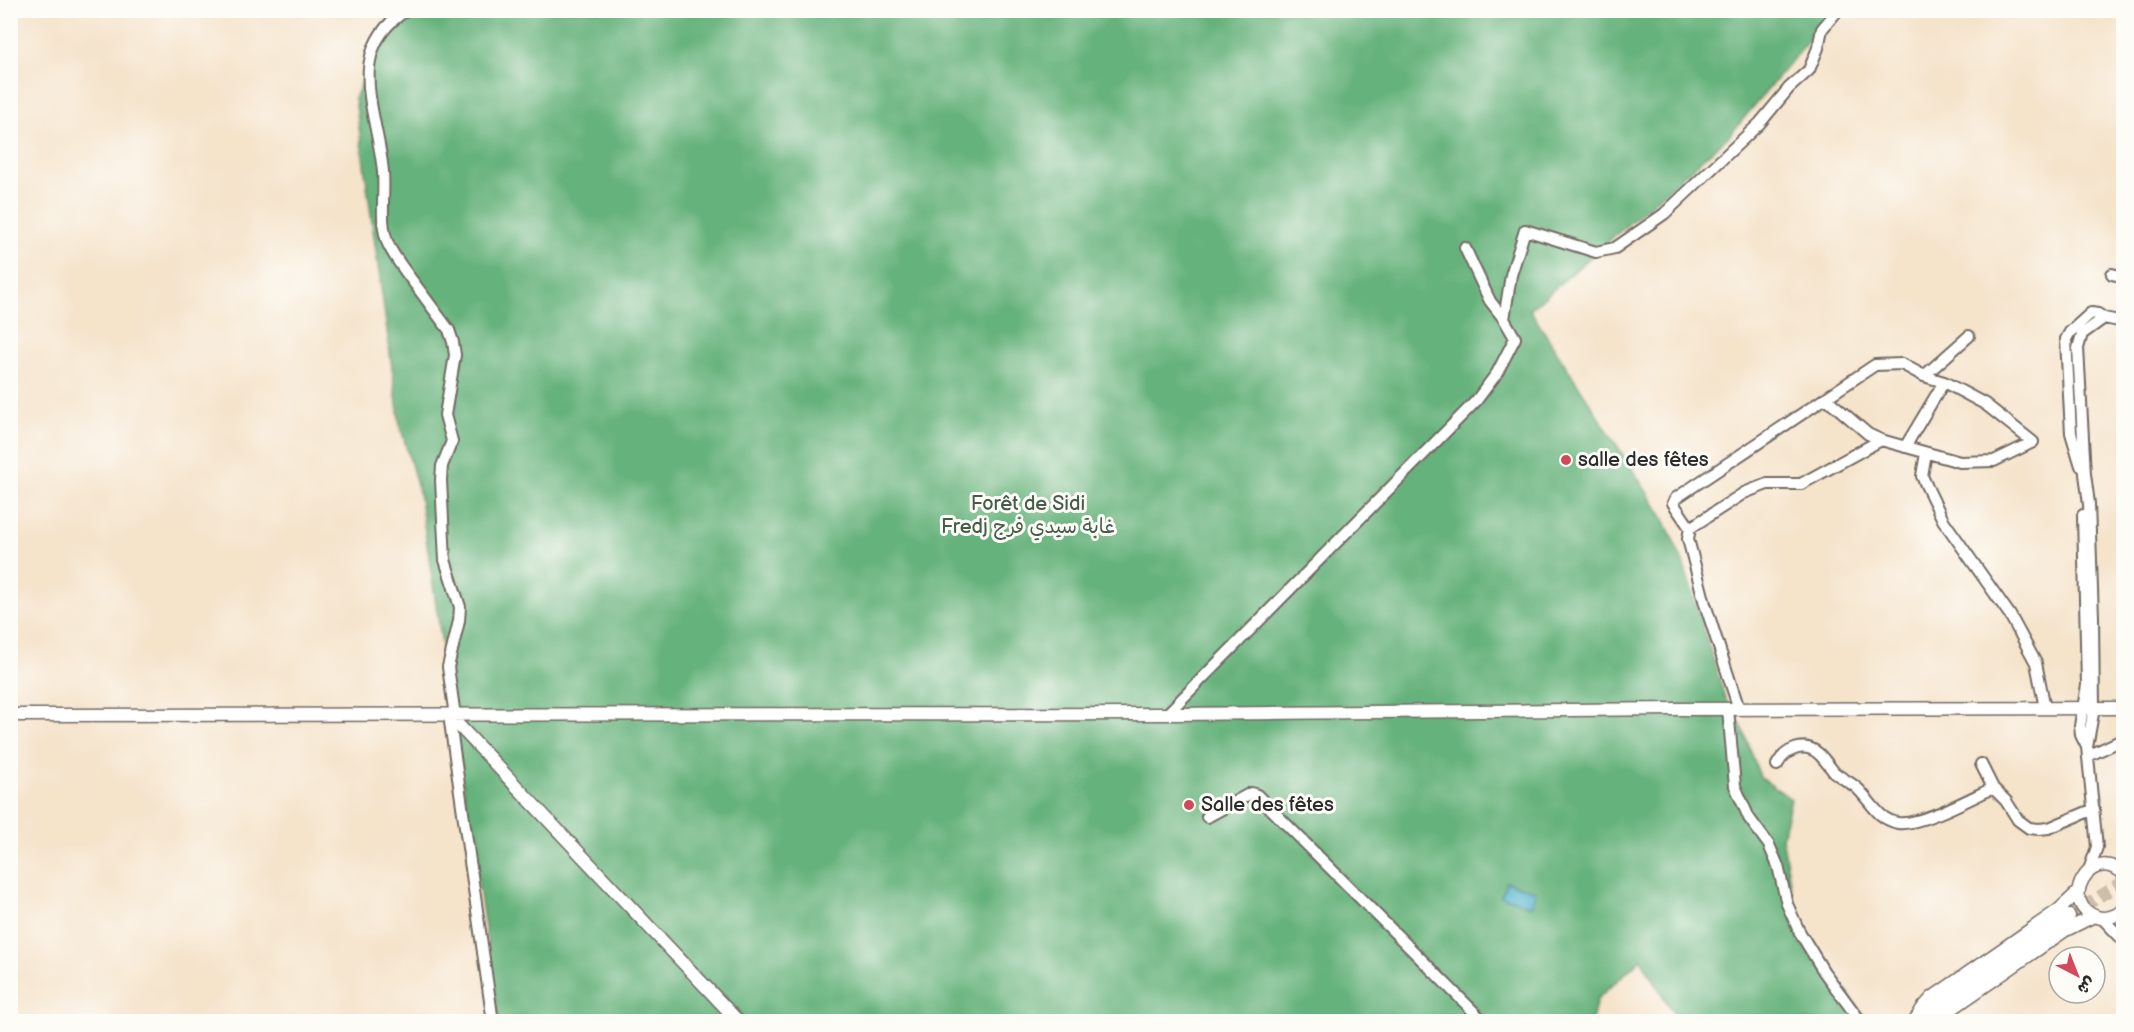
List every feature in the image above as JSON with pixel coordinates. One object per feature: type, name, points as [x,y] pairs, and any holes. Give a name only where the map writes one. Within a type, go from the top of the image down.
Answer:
[{"type":"main road","points":[[10,715],[451,712],[1167,714],[2124,708]]},
{"type":"main road","points":[[451,712],[739,1022]]},
{"type":"main road","points":[[2098,917],[2083,906],[2078,892],[2079,884],[2089,870],[2097,867],[2117,868]]},
{"type":"main road","points":[[1914,1020],[1932,998],[2054,913],[2078,892]]},
{"type":"main road","points":[[1914,1020],[1934,1017],[1950,1010],[2071,927],[2098,917],[2121,912]]},
{"type":"main road","points":[[1914,1020],[2069,916]]},
{"type":"street","points":[[407,10],[390,23],[373,46],[368,85],[383,171],[383,218],[386,238],[396,258],[449,330],[455,355],[445,415],[452,441],[442,466],[441,480],[445,560],[460,607],[449,662],[451,712],[494,1022]]},
{"type":"street","points":[[1504,319],[1511,275],[1525,230],[1596,252],[1615,248],[1664,214],[1760,123],[1789,88],[1809,70],[1818,48],[1822,29],[1838,10]]},
{"type":"street","points":[[1167,714],[1476,401],[1497,373],[1515,338],[1490,301],[1465,248]]},
{"type":"street","points":[[2112,274],[2124,277]]},
{"type":"street","points":[[2089,870],[2097,847],[2087,751],[2089,499],[2085,474],[2079,343],[2085,331],[2104,318],[2124,322]]},
{"type":"street","points":[[1924,376],[1969,336]]},
{"type":"street","points":[[1826,398],[1855,423],[1881,440],[1960,462],[1994,461],[2032,442],[1985,404],[1944,382],[1924,376],[1902,364],[1875,365],[1676,498],[1673,503],[1690,528],[1688,539],[1733,709],[1736,786],[1749,818],[1769,845],[1778,866],[1787,904],[1799,931],[1824,972],[1861,1022]]},
{"type":"street","points":[[1905,447],[1944,382]]},
{"type":"street","points":[[1690,528],[1744,493],[1767,484],[1801,484],[1881,440]]},
{"type":"street","points":[[1926,453],[1922,476],[1927,487],[1943,520],[2010,615],[2036,663],[2045,708]]},
{"type":"street","points":[[2087,751],[2124,739]]},
{"type":"street","points":[[1777,765],[1782,756],[1791,750],[1810,749],[1819,754],[1838,775],[1858,789],[1880,815],[1899,823],[1919,821],[1993,788]]},
{"type":"street","points":[[1981,764],[1993,788],[2025,826],[2034,829],[2049,828],[2094,809]]},
{"type":"street","points":[[1207,817],[1251,793],[1257,795],[1484,1022]]},
{"type":"street","points":[[2097,847],[2117,868]]},
{"type":"street","points":[[2121,912],[2122,938]]},
{"type":"street","points":[[2098,917],[2122,938]]},
{"type":"green space","name":"Forêt de Sidi Fredj غابة سيدي فرج","points":[[419,11],[1830,11],[1817,30],[1730,135],[1530,310],[1663,517],[1683,562],[1725,698],[1743,729],[1760,777],[1791,799],[1782,837],[1796,915],[1819,955],[1868,1021],[1678,1021],[1641,959],[1597,999],[1592,1021],[499,1021],[419,492],[400,425],[355,98],[383,37]]},
{"type":"water","points":[[1506,882],[1536,891],[1531,906],[1501,896]]},
{"type":"tunnel","points":[[2069,916],[2124,881]]},
{"type":"place","name":"salle des fêtes","points":[[1566,460]]},
{"type":"place","name":"Salle des fêtes","points":[[1189,805]]}]
